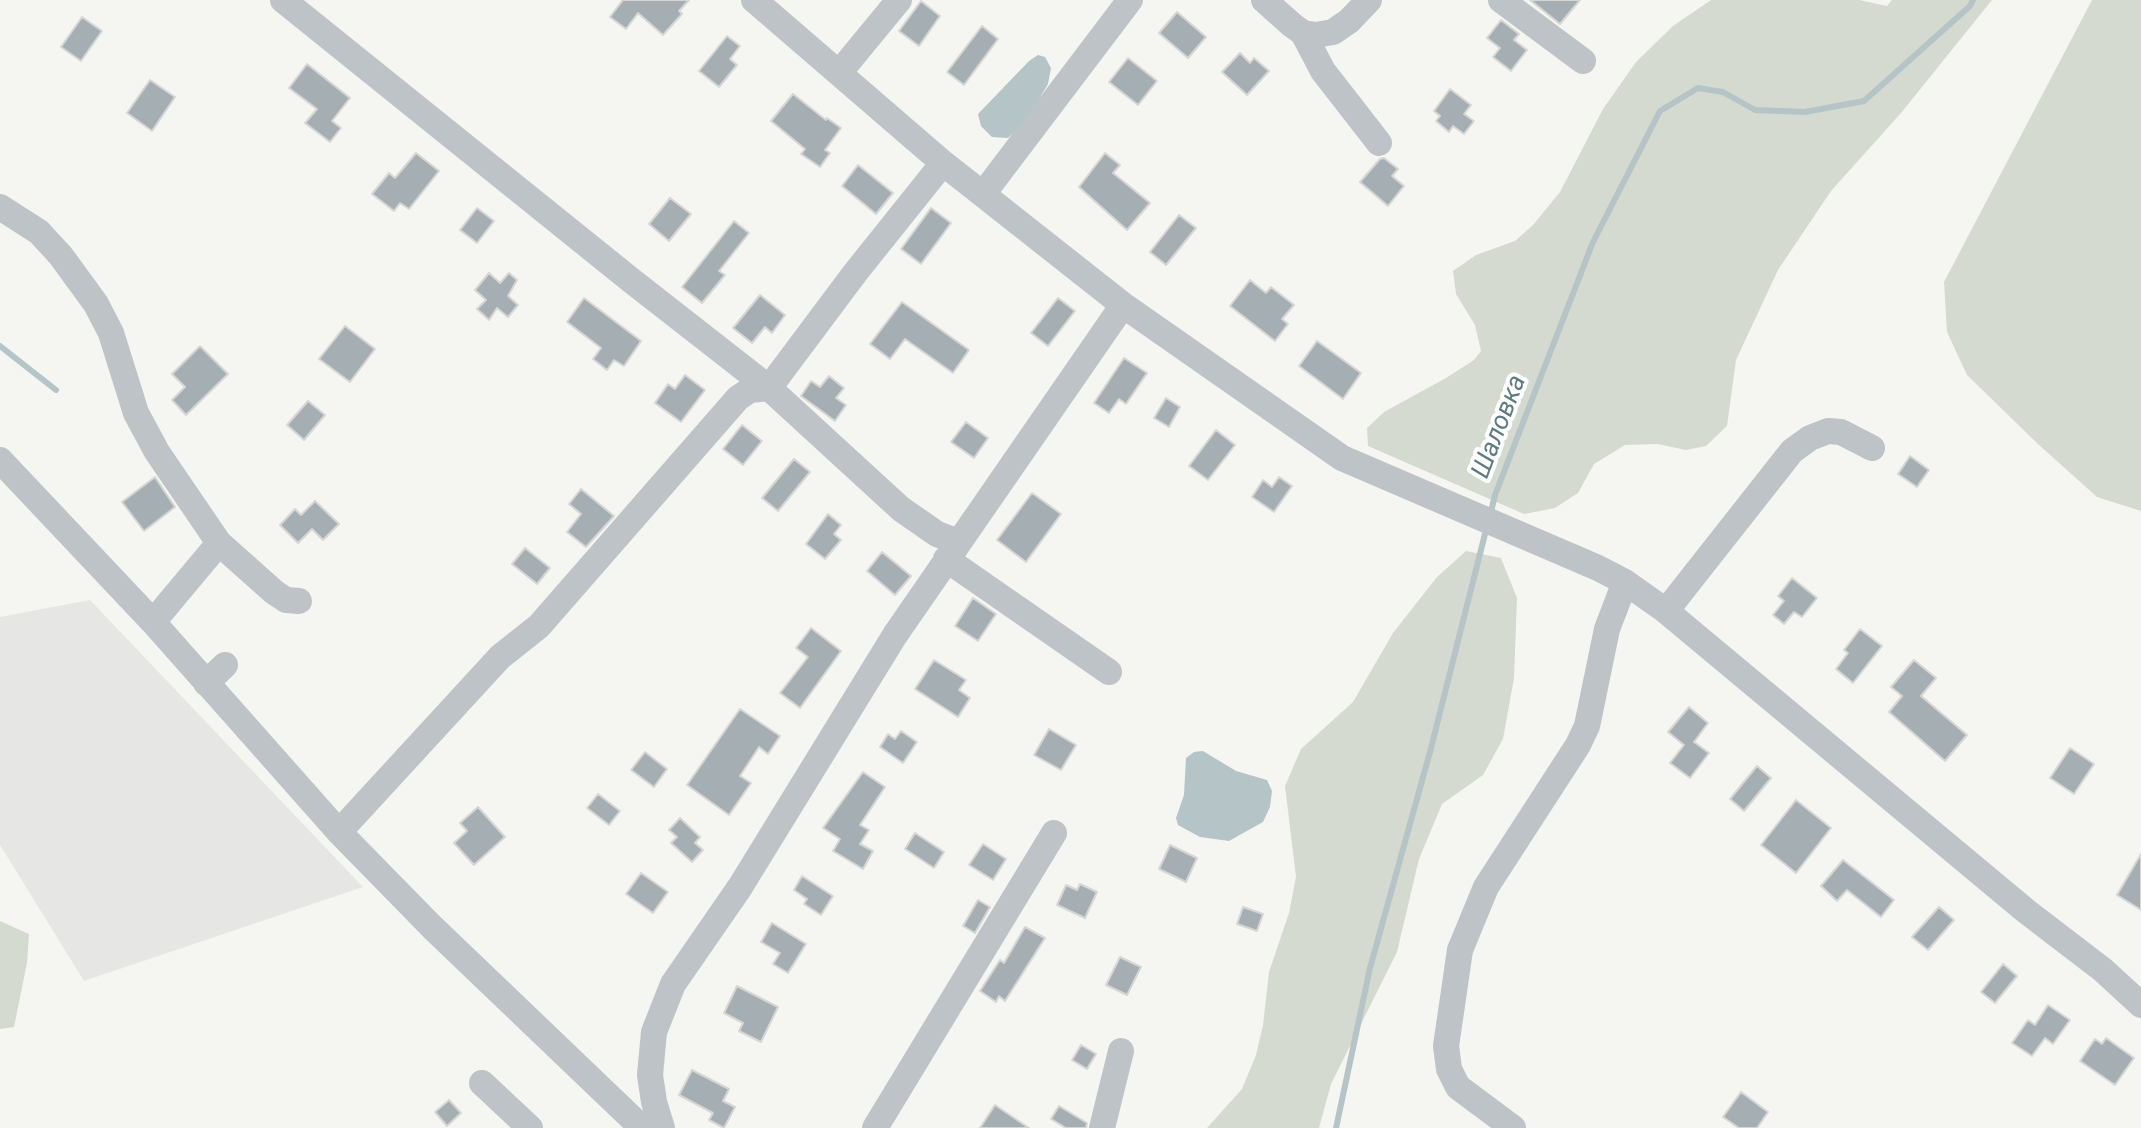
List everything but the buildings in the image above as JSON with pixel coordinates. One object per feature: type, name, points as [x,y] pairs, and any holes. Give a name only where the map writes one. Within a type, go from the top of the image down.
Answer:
[{"type":"street","points":[[284,0],[769,388],[901,509],[937,534],[952,550],[1109,672]]},
{"type":"street","points":[[754,0],[943,163],[1123,305],[1342,458],[1625,582],[1666,611],[2026,911],[2103,970],[2141,1005]]},
{"type":"street","points":[[839,73],[899,0]]},
{"type":"street","points":[[983,194],[1130,0]]},
{"type":"street","points":[[1264,0],[1303,33],[1323,71],[1379,143]]},
{"type":"street","points":[[1303,33],[1316,35],[1333,32],[1349,21],[1369,0]]},
{"type":"street","points":[[1501,0],[1583,61]]},
{"type":"street","points":[[339,832],[500,657],[539,626],[738,398],[750,390],[769,388],[943,163]]},
{"type":"street","points":[[0,207],[39,232],[96,304],[111,333],[136,413],[157,452],[219,543],[274,592],[286,600],[299,601]]},
{"type":"street","points":[[662,1128],[650,1075],[654,1032],[673,984],[740,887],[895,635],[1123,305]]},
{"type":"street","points":[[1666,611],[1792,451],[1810,438],[1828,431],[1841,432],[1872,448]]},
{"type":"street","points":[[0,460],[153,622],[216,674],[339,832],[432,927],[642,1128]]},
{"type":"street","points":[[153,622],[219,543]]},
{"type":"street","points":[[1513,1128],[1458,1087],[1449,1069],[1446,1046],[1460,950],[1486,887],[1578,745],[1587,726],[1607,629],[1625,582]]},
{"type":"street","points":[[875,1128],[1054,833]]},
{"type":"street","points":[[1102,1128],[1121,1051]]},
{"type":"street","points":[[482,1083],[530,1128]]},
{"type":"shaded area","points":[[1711,0],[1859,0],[1887,6],[1892,0],[1992,0],[1901,113],[1831,191],[1778,270],[1736,360],[1727,426],[1706,446],[1686,450],[1658,444],[1625,445],[1594,464],[1578,493],[1555,508],[1524,514],[1368,446],[1367,428],[1384,412],[1446,378],[1474,360],[1481,351],[1475,325],[1456,294],[1453,271],[1476,255],[1515,241],[1533,225],[1560,192],[1603,109],[1636,62],[1673,26]]},
{"type":"shaded area","points":[[2092,0],[2141,0],[2141,511],[2097,497],[2039,445],[1967,375],[1947,332],[1944,282]]},
{"type":"shaded area","points":[[1038,55],[1045,57],[1051,68],[1048,84],[1026,121],[1008,138],[992,137],[981,126],[978,114]]},
{"type":"shaded area","points":[[1466,551],[1501,558],[1517,598],[1514,678],[1503,739],[1483,775],[1442,804],[1419,859],[1397,952],[1331,1084],[1319,1128],[1207,1128],[1242,1089],[1256,1055],[1269,972],[1289,913],[1296,877],[1285,786],[1301,749],[1353,702],[1393,633],[1437,577]]},
{"type":"shaded area","points":[[90,600],[363,887],[84,981],[0,845],[0,617]]},
{"type":"shaded area","points":[[1203,751],[1236,771],[1267,780],[1272,791],[1270,807],[1263,822],[1229,841],[1200,837],[1178,825],[1176,818],[1184,795],[1186,758],[1194,752]]},
{"type":"shaded area","points":[[0,921],[29,934],[27,963],[14,1027],[0,1029]]},
{"type":"waterway","name":"Шаловка","points":[[1490,516],[1495,495],[1593,242],[1660,111],[1698,88],[1723,92],[1755,110],[1805,112],[1864,101],[1973,0]]},
{"type":"waterway","points":[[0,346],[56,390]]},
{"type":"waterway","name":"Шаловка","points":[[1336,1128],[1370,968],[1430,752],[1487,526]]}]
